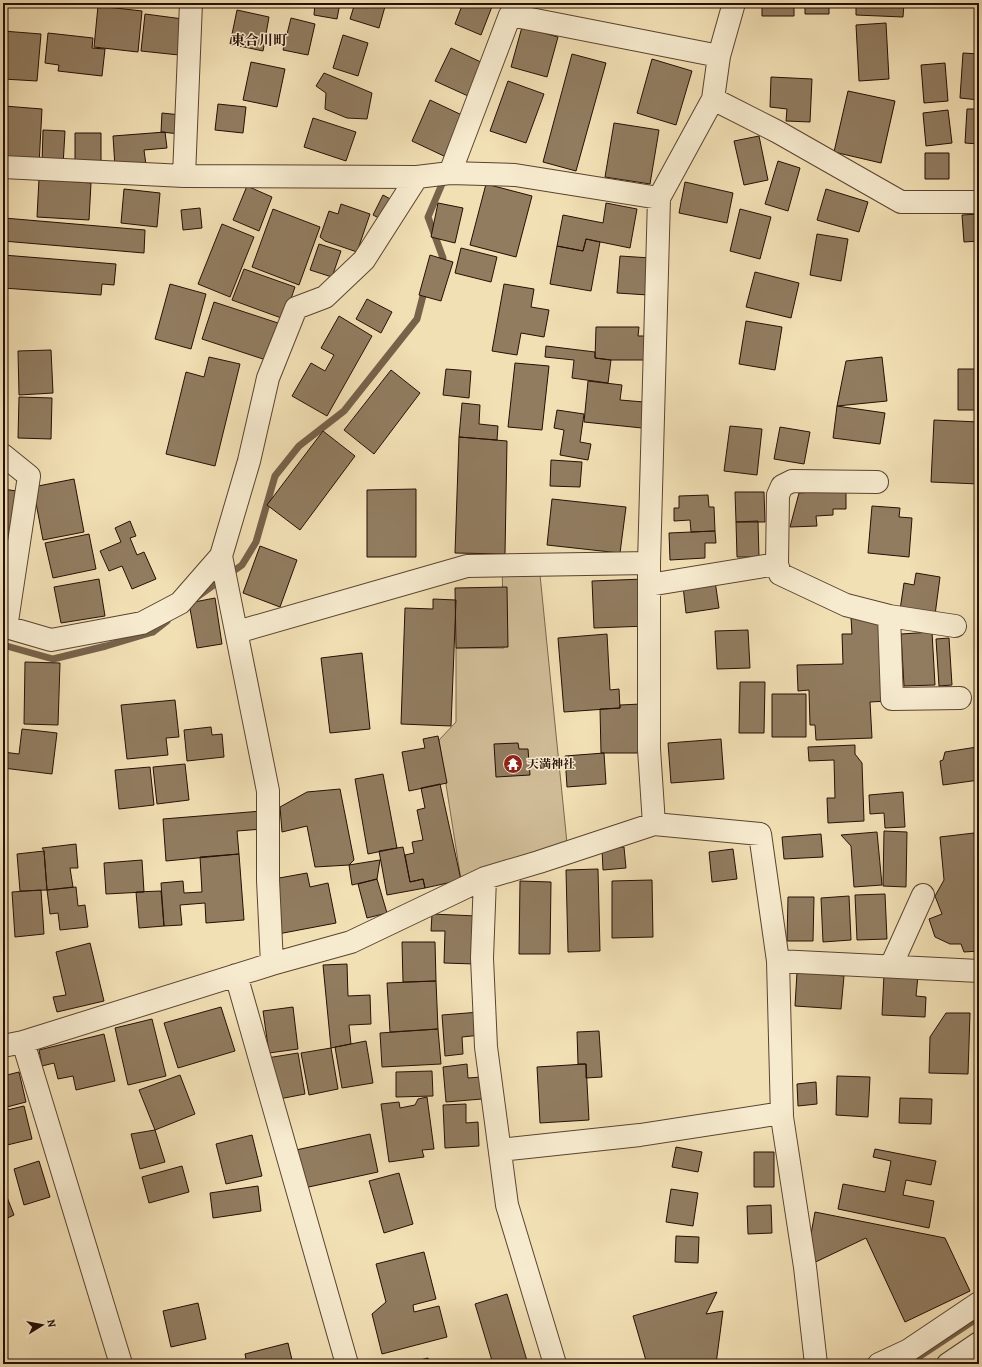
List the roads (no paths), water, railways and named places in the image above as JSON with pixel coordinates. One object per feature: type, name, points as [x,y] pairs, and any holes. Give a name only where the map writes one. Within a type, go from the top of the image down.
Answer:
[{"type":"street","points":[[184,176],[191,3]]},
{"type":"street","points":[[654,824],[649,749],[649,564],[660,198],[713,99],[719,56],[734,3]]},
{"type":"street","points":[[450,173],[510,15],[719,56]]},
{"type":"street","points":[[713,99],[778,132],[901,202],[979,202]]},
{"type":"street","points":[[3,167],[184,176],[417,177],[450,173],[515,175],[660,198]]},
{"type":"street","points":[[3,455],[30,476],[5,626],[51,640],[142,623],[180,603],[221,556],[249,461],[268,378],[296,308],[325,297],[364,260],[417,177]]},
{"type":"street","points":[[877,482],[792,482],[782,486],[778,496],[777,564],[780,574],[846,605],[889,616],[955,626]]},
{"type":"street","points":[[221,556],[268,791],[268,880],[272,964]]},
{"type":"street","points":[[237,632],[467,566],[649,564]]},
{"type":"street","points":[[649,585],[777,564]]},
{"type":"street","points":[[889,616],[892,699],[960,698]]},
{"type":"street","points":[[122,1364],[13,1044],[272,964],[351,942],[485,878],[654,824],[760,834],[778,961],[782,1113],[806,1274],[816,1364]]},
{"type":"street","points":[[485,878],[482,958],[486,1047],[507,1205],[555,1364]]},
{"type":"street","points":[[891,966],[923,895]]},
{"type":"street","points":[[778,961],[979,971]]},
{"type":"street","points":[[236,975],[347,1364]]},
{"type":"street","points":[[500,1150],[640,1135],[782,1113]]},
{"type":"street","points":[[879,1364],[909,1350],[979,1303]]},
{"type":"waterway","points":[[438,265],[443,258],[428,217],[445,177]]},
{"type":"waterway","points":[[197,597],[242,565],[256,542],[275,476],[299,446],[344,411],[417,319],[425,288]]},
{"type":"waterway","points":[[153,632],[167,621]]},
{"type":"waterway","points":[[3,645],[53,659],[106,646],[153,632],[155,627]]},
{"type":"waterway","points":[[908,1364],[979,1317]]},
{"type":"place","name":"天満神社","points":[[513,764]]},
{"type":"district","name":"東合川町","points":[[259,40]]}]
